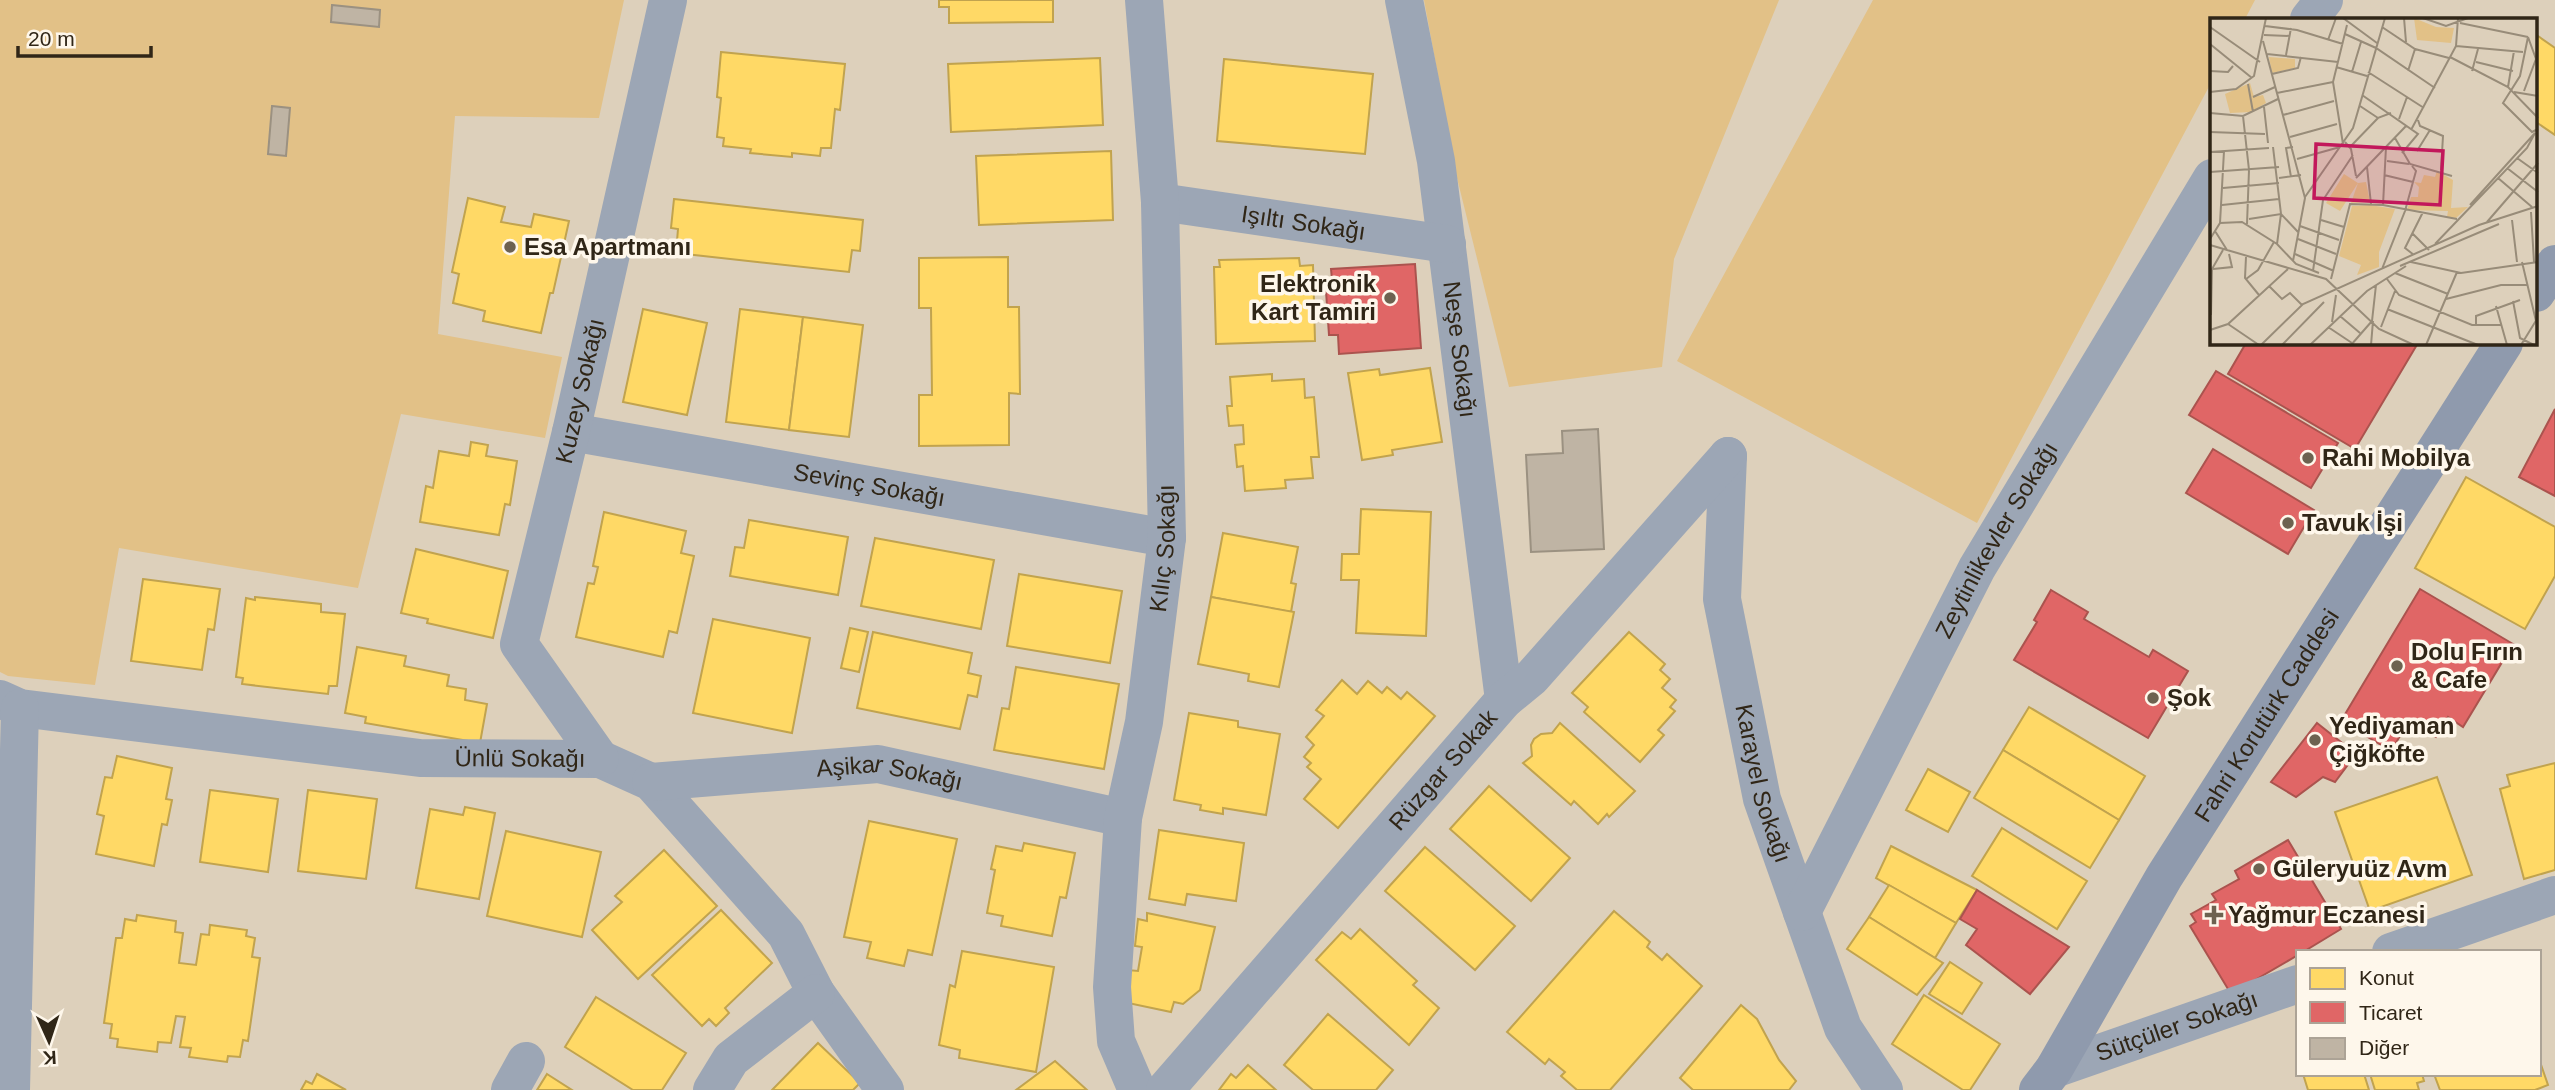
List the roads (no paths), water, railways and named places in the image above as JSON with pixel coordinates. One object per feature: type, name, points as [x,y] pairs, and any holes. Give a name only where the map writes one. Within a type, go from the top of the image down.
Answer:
[{"type":"street","name":"Kuzey Sokağı","points":[[600,759],[519,644],[668,0]]},
{"type":"street","name":"Kılıç Sokağı","points":[[1137,1090],[1116,1041],[1112,987],[1123,818],[1144,722],[1167,538],[1160,202],[1144,0]]},
{"type":"street","name":"Neşe Sokağı","points":[[1404,0],[1436,161],[1504,701]]},
{"type":"street","points":[[2310,18],[2324,0]]},
{"type":"street","name":"Zeytinlikevler Sokağı","points":[[1802,912],[1977,568],[2210,181]]},
{"type":"street","name":"Işıltı Sokağı","points":[[1160,202],[1447,244]]},
{"type":"street","points":[[2538,290],[2555,264]]},
{"type":"street","name":"Fahri Korutürk Caddesi","points":[[2046,1079],[2164,877],[2503,345]]},
{"type":"street","name":"Sevinç Sokağı","points":[[570,432],[1167,538]]},
{"type":"street","name":"Karayel Sokağı","points":[[1728,456],[1722,599],[1762,799],[1843,1028],[1870,1084]]},
{"type":"street","name":"Rüzgar Sokak","points":[[1165,1090],[1504,701],[1532,677],[1728,456]]},
{"type":"street","points":[[10,703],[10,1090]]},
{"type":"street","name":"Ünlü Sokağı","points":[[10,703],[420,758],[600,759],[651,782],[786,934],[816,993],[885,1090]]},
{"type":"street","name":"Aşikar Sokağı","points":[[651,782],[878,764],[1123,818]]},
{"type":"street","points":[[2397,950],[2555,895]]},
{"type":"street","name":"Sütçüler Sokağı","points":[[2046,1079],[2296,985]]},
{"type":"street","points":[[712,1090],[731,1059],[816,993]]},
{"type":"place","name":"Esa Apartmanı","points":[[510,247]]},
{"type":"place","name":"Elektronik Kart Tamiri","points":[[1390,298]]},
{"type":"place","name":"Rahi Mobilya","points":[[2308,458]]},
{"type":"place","name":"Tavuk İşi","points":[[2288,523]]},
{"type":"place","name":"Dolu Fırın & Cafe","points":[[2397,666]]},
{"type":"place","name":"Şok","points":[[2153,698]]},
{"type":"place","name":"Yediyaman Çiğköfte","points":[[2315,740]]},
{"type":"place","name":"Güleryuüz Avm","points":[[2259,869]]},
{"type":"place","name":"Yağmur Eczanesi","points":[[2214,915]]}]
